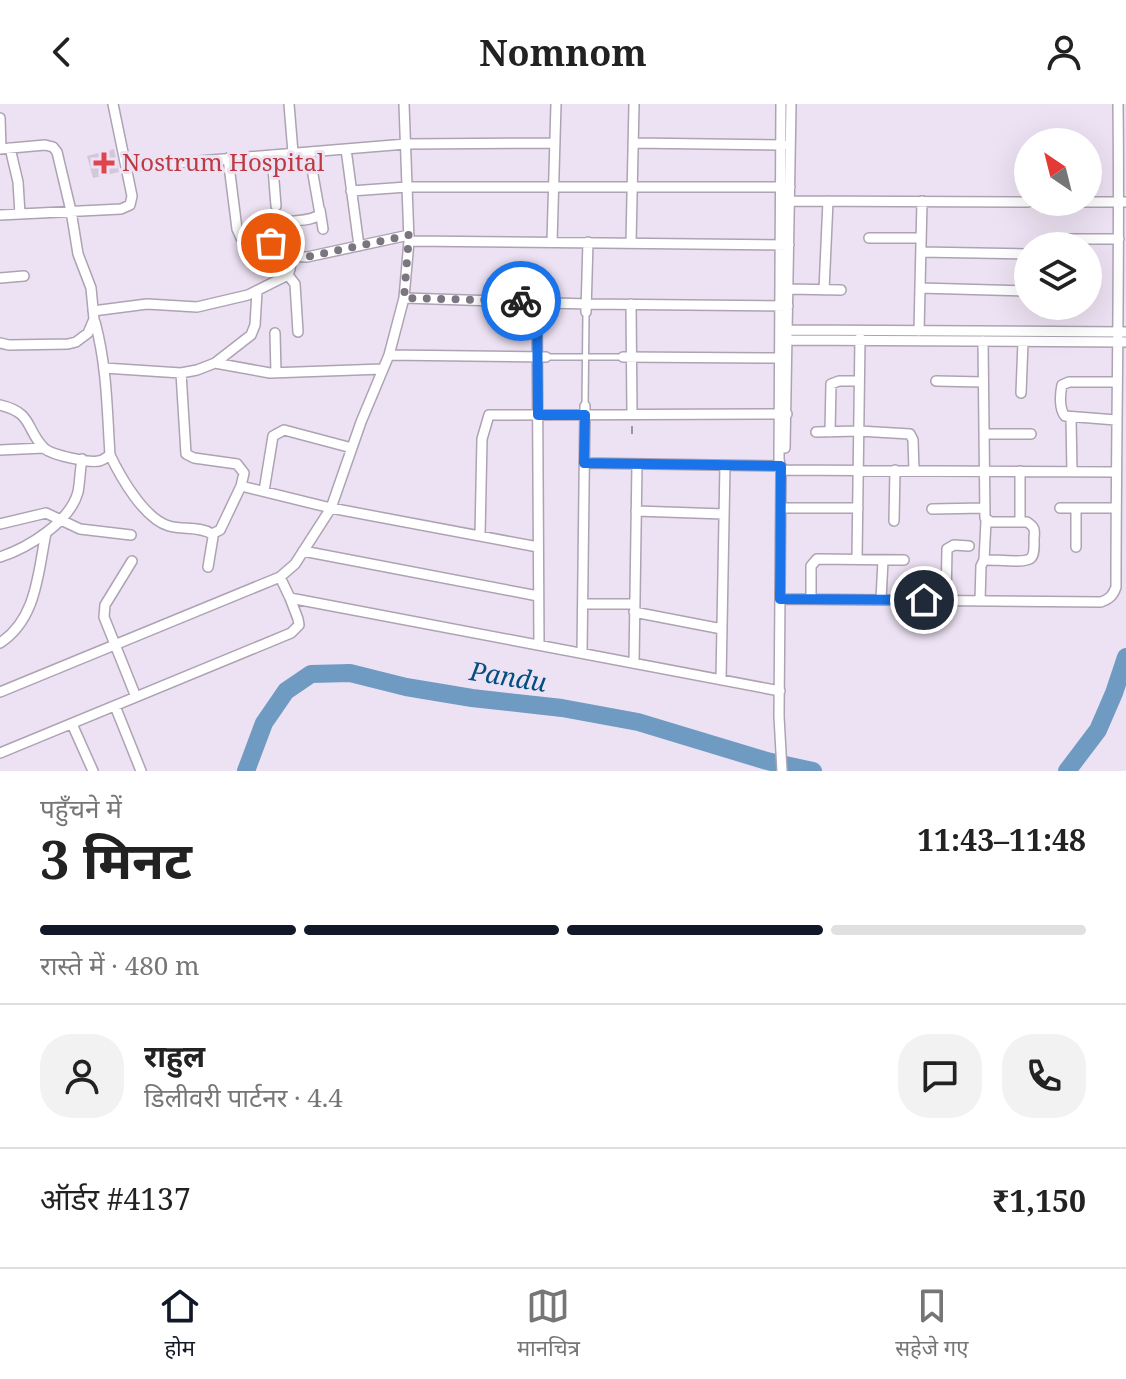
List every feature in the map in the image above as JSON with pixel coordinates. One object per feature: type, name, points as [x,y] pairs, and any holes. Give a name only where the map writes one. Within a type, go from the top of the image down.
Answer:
[{"type":"street","points":[[0,215],[121,209],[130,205],[132,196],[113,104]]},
{"type":"street","points":[[289,104],[293,153]]},
{"type":"street","points":[[0,692],[280,577],[295,564],[331,508],[389,355],[404,298],[409,238],[404,104]]},
{"type":"street","points":[[552,242],[556,104]]},
{"type":"street","points":[[631,243],[634,104]]},
{"type":"street","points":[[781,104],[786,145],[783,414]]},
{"type":"street","points":[[786,145],[791,104]]},
{"type":"street","points":[[780,599],[1101,602],[1113,594],[1116,587],[1116,508],[1121,494],[1116,472],[1116,382],[1122,290],[1119,239],[1123,202],[1118,104]]},
{"type":"street","points":[[0,118],[4,149],[18,182],[20,214]]},
{"type":"street","points":[[126,167],[406,144],[555,143]]},
{"type":"street","points":[[633,143],[786,145]]},
{"type":"street","points":[[4,149],[45,145],[57,152],[78,254],[91,288],[104,368],[110,455],[122,481],[157,520],[171,526],[207,530],[212,534],[208,567]]},
{"type":"street","points":[[346,149],[359,246]]},
{"type":"street","points":[[309,152],[323,229]]},
{"type":"street","points":[[272,155],[276,206]]},
{"type":"street","points":[[228,158],[238,235],[244,239],[261,238],[292,256],[307,257],[409,238],[784,244]]},
{"type":"street","points":[[351,191],[407,187],[786,187]]},
{"type":"street","points":[[784,306],[788,289],[784,244],[789,201],[786,187]]},
{"type":"street","points":[[789,201],[1014,202]]},
{"type":"street","points":[[824,290],[828,201]]},
{"type":"street","points":[[919,331],[922,201]]},
{"type":"street","points":[[1102,202],[1123,202]]},
{"type":"street","points":[[271,243],[273,230],[279,225],[315,219],[320,210]]},
{"type":"street","points":[[869,238],[921,238]]},
{"type":"street","points":[[1102,239],[1119,239]]},
{"type":"street","points":[[586,308],[588,242]]},
{"type":"street","points":[[921,252],[1014,254]]},
{"type":"street","points":[[292,256],[288,275],[295,284],[298,332]]},
{"type":"street","points":[[93,315],[147,304],[197,307],[236,299],[288,275]]},
{"type":"street","points":[[0,278],[24,276]]},
{"type":"street","points":[[920,288],[1014,291]]},
{"type":"street","points":[[788,289],[841,290]]},
{"type":"street","points":[[104,368],[181,373],[215,363],[251,335],[255,325],[257,291]]},
{"type":"street","points":[[404,298],[537,302],[586,308],[631,304],[784,306]]},
{"type":"street","points":[[537,302],[542,358],[538,415],[539,645]]},
{"type":"street","points":[[631,304],[627,357],[632,413]]},
{"type":"street","points":[[0,343],[76,342],[88,333],[93,315]]},
{"type":"street","points":[[860,336],[919,331],[1121,337]]},
{"type":"street","points":[[275,333],[276,373]]},
{"type":"street","points":[[786,335],[1023,342],[1121,337]]},
{"type":"street","points":[[782,771],[779,716],[781,468],[785,460],[780,358],[786,335]]},
{"type":"street","points":[[857,559],[860,336]]},
{"type":"street","points":[[980,601],[986,521],[983,341]]},
{"type":"street","points":[[1021,393],[1023,342]]},
{"type":"street","points":[[389,355],[542,358]]},
{"type":"street","points":[[627,357],[780,358]]},
{"type":"street","points":[[215,363],[276,373],[383,369]]},
{"type":"street","points":[[181,373],[186,454],[237,464],[244,473],[220,530],[212,534]]},
{"type":"street","points":[[830,432],[831,384],[859,381]]},
{"type":"street","points":[[936,381],[983,382]]},
{"type":"street","points":[[1116,382],[1065,383],[1061,390],[1065,416],[1116,420]]},
{"type":"street","points":[[0,405],[18,411],[44,448],[51,453],[101,461],[110,455]]},
{"type":"street","points":[[480,535],[482,439],[489,415],[538,415],[585,410],[783,414]]},
{"type":"street","points":[[582,653],[585,410]]},
{"type":"street","points":[[1071,417],[1072,472]]},
{"type":"street","points":[[264,491],[273,436],[284,430],[352,448]]},
{"type":"street","points":[[816,432],[910,434],[914,470]]},
{"type":"street","points":[[984,434],[1031,434]]},
{"type":"street","points":[[0,450],[44,448]]},
{"type":"street","points":[[0,557],[46,533],[60,520],[78,492],[82,459]]},
{"type":"street","points":[[584,463],[1116,472]]},
{"type":"street","points":[[634,663],[637,464]]},
{"type":"street","points":[[721,680],[725,465]]},
{"type":"street","points":[[894,521],[895,470]]},
{"type":"street","points":[[1020,471],[1020,522]]},
{"type":"street","points":[[241,486],[331,508],[538,547]]},
{"type":"street","points":[[781,508],[858,508]]},
{"type":"street","points":[[932,509],[984,508]]},
{"type":"street","points":[[1060,508],[1116,508]]},
{"type":"street","points":[[1076,508],[1076,547]]},
{"type":"street","points":[[636,511],[724,514]]},
{"type":"street","points":[[0,524],[46,513],[74,528],[131,535]]},
{"type":"street","points":[[984,560],[1031,559],[1035,530],[1031,523],[986,521]]},
{"type":"street","points":[[0,643],[22,623],[29,610],[46,533]]},
{"type":"street","points":[[946,601],[947,549],[954,545],[969,546]]},
{"type":"street","points":[[303,551],[538,596]]},
{"type":"street","points":[[811,599],[811,566],[822,558],[904,560]]},
{"type":"street","points":[[881,600],[883,560]]},
{"type":"street","points":[[132,561],[105,605],[104,612],[136,697]]},
{"type":"street","points":[[0,753],[295,631],[299,625],[298,619],[280,577]]},
{"type":"street","points":[[290,598],[780,691]]},
{"type":"street","points":[[583,604],[634,608],[722,629]]},
{"type":"street","points":[[115,706],[141,771]]},
{"type":"street","points":[[72,724],[93,771]]},
{"type":"lane","points":[[585,410],[586,308]]},
{"type":"lane","points":[[542,358],[627,357]]},
{"type":"building","points":[[114,149],[119,172],[93,178],[87,156]]},
{"type":"waterway","name":"Pandu","points":[[1067,771],[1098,730],[1126,657]]},
{"type":"waterway","name":"Pandu","points":[[246,771],[264,723],[286,691],[311,674],[350,673],[406,687],[562,708],[638,722],[767,761],[813,771]]},
{"type":"way so far","points":[[271,243],[287,255],[307,257],[409,235],[404,298],[521,301]]},
{"type":"place","name":"Nostrum Hospital","points":[[104,163]]},
{"type":"route","points":[[521,301],[537,302],[538,415],[585,415],[584,463],[781,466],[780,599],[924,600]]}]
